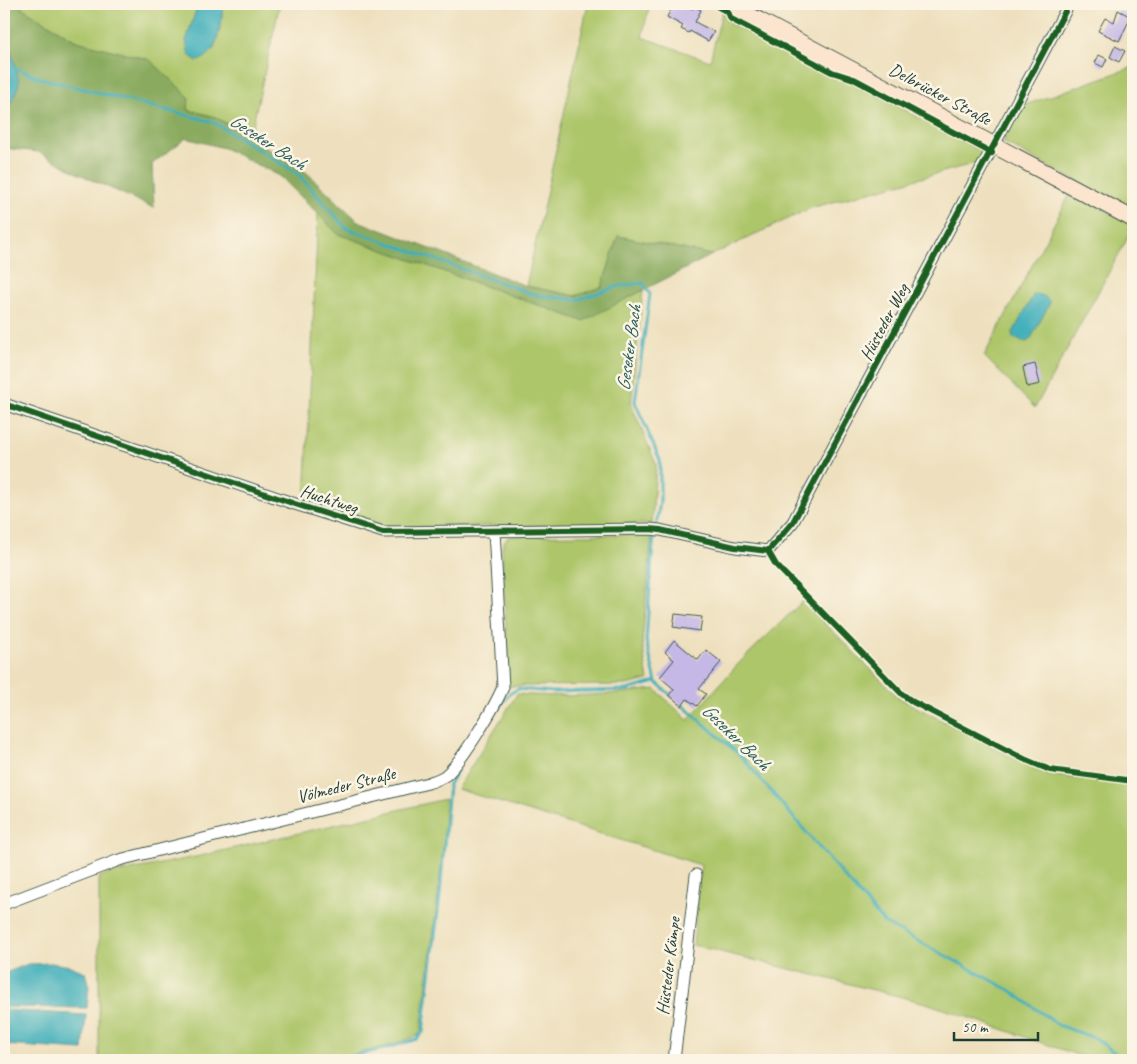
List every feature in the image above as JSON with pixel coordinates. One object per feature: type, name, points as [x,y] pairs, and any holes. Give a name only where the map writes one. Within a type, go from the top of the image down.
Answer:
[{"type":"main road","name":"Delbrücker Straße","points":[[728,4],[1133,219]]},
{"type":"street","name":"Hüsteder Weg","points":[[655,530],[735,547],[768,551],[793,522],[1070,4]]},
{"type":"street","name":"Huchtweg","points":[[4,404],[295,504],[383,532],[655,530]]},
{"type":"street","name":"Völmeder Straße","points":[[4,904],[119,860],[428,783],[445,776],[461,758],[498,700],[503,687],[494,531]]},
{"type":"street","name":"Hüsteder Kämpe","points":[[674,1060],[696,875]]},
{"type":"green space","points":[[4,4],[16,4],[76,41],[150,60],[189,97],[188,110],[215,117],[306,172],[358,221],[526,286],[575,296],[602,287],[618,236],[712,255],[583,321],[338,234],[280,176],[224,148],[186,138],[152,164],[154,208],[77,173],[39,152],[4,148]]},
{"type":"green space","points":[[16,4],[198,4],[186,41],[214,49],[224,4],[280,4],[250,137],[215,117],[188,110],[150,60],[76,41]]},
{"type":"green space","points":[[588,4],[650,4],[642,37],[710,61],[722,12],[729,23],[833,78],[853,82],[987,154],[983,161],[811,208],[712,255],[618,236],[602,287],[576,296],[526,286]]},
{"type":"green space","points":[[1133,67],[1133,212],[1003,142],[1022,106]]},
{"type":"green space","points":[[1071,192],[1133,225],[1133,228],[1035,408],[984,356]]},
{"type":"green space","points":[[318,213],[339,234],[583,321],[643,290],[631,404],[656,464],[652,524],[384,527],[305,502]]},
{"type":"green space","points":[[652,534],[642,642],[648,680],[626,685],[511,686],[506,690],[508,672],[502,548],[505,540],[510,536]]},
{"type":"green space","points":[[803,601],[899,698],[1023,763],[1050,775],[1133,785],[1133,1060],[1092,1060],[926,1003],[693,945],[701,865],[457,789],[517,694],[586,695],[655,689],[688,720],[739,663]]},
{"type":"green space","points":[[445,799],[444,838],[438,896],[421,1031],[417,1036],[384,1047],[329,1060],[99,1060],[99,877],[121,870],[121,872],[200,856]]},
{"type":"water","points":[[198,4],[224,4],[215,46],[205,58],[197,61],[189,55],[186,41]]},
{"type":"water","points":[[4,50],[12,53],[19,81],[17,91],[4,116]]},
{"type":"water","points":[[1034,294],[1044,296],[1050,303],[1030,340],[1026,342],[1013,338],[1012,334]]},
{"type":"water","points":[[52,963],[70,966],[85,972],[89,987],[87,1008],[4,1007],[5,973],[28,964]]},
{"type":"water","points":[[4,1010],[86,1015],[83,1050],[4,1045]]},
{"type":"building","points":[[674,4],[683,4],[693,9],[695,7],[701,10],[695,22],[714,32],[708,41],[690,31],[689,33],[681,29],[683,26],[667,17]]},
{"type":"building","points":[[1118,10],[1131,17],[1119,41],[1098,31],[1105,18],[1114,22]]},
{"type":"building","points":[[1115,46],[1125,51],[1119,62],[1110,57]]},
{"type":"building","points":[[1099,55],[1107,59],[1103,67],[1095,63]]},
{"type":"building","points":[[1035,364],[1040,384],[1027,387],[1023,367]]},
{"type":"building","points":[[675,614],[702,617],[700,631],[673,627]]},
{"type":"building","points":[[674,640],[698,660],[706,650],[721,662],[699,689],[706,694],[697,706],[687,699],[682,706],[669,695],[674,689],[660,677],[674,660],[665,652]]},
{"type":"waterway","name":"Geseker Bach","points":[[14,67],[40,78],[213,122],[298,174],[346,228],[536,295],[576,300],[619,286],[643,283],[650,294],[635,402],[660,460],[660,502],[653,545],[646,641],[656,682],[673,697]]},
{"type":"waterway","points":[[497,711],[509,694],[518,689],[553,692],[627,690],[656,682]]},
{"type":"waterway","name":"Geseker Bach","points":[[681,704],[740,755],[884,923],[1010,990],[1058,1025],[1097,1039],[1124,1060]]},
{"type":"waterway","points":[[335,1060],[384,1049],[417,1039],[423,1032],[440,895],[449,784],[457,771]]},
{"type":"cycle path","points":[[713,4],[728,12],[731,19],[832,72],[854,79],[992,153]]},
{"type":"cycle path","points":[[768,551],[793,522],[1069,4]]},
{"type":"cycle path","points":[[4,404],[295,504],[383,532],[649,529],[735,547],[768,551]]},
{"type":"cycle path","points":[[768,551],[776,565],[902,694],[913,702],[1024,759],[1050,770],[1133,781]]}]
